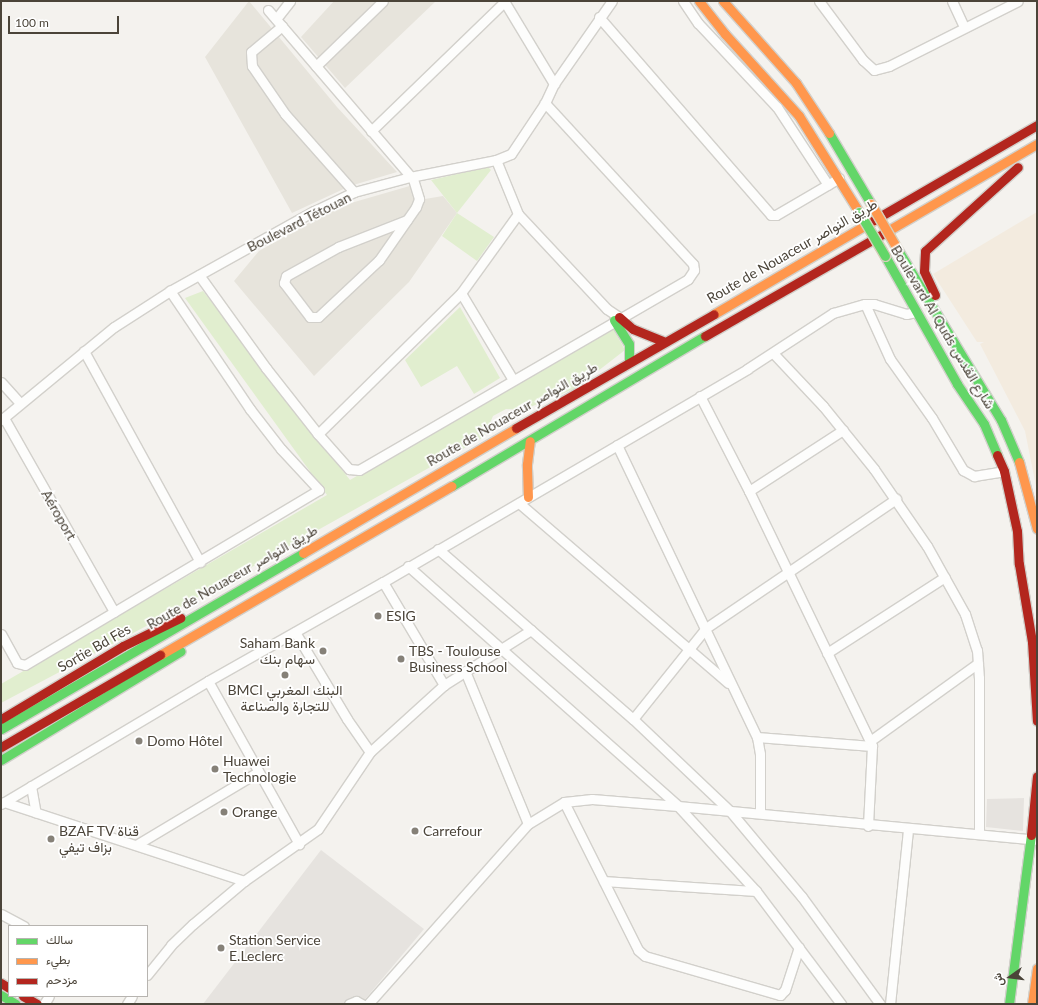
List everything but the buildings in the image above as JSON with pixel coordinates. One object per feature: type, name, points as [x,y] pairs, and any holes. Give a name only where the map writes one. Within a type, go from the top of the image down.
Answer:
[{"type":"main road","name":"Boulevard Al Quds شارع القدس","points":[[699,1],[725,34],[799,116],[839,178],[916,312],[984,424],[1004,471],[1017,531],[1019,564],[1032,642],[1037,721]]},
{"type":"main road","name":"Boulevard Al Quds شارع القدس","points":[[723,1],[796,83],[817,112],[898,250],[942,320],[1001,420],[1018,459],[1037,529]]},
{"type":"main road","name":"Route de Nouaceur طريق النواصر","points":[[1,728],[1037,125]]},
{"type":"main road","name":"Route de Nouaceur طريق النواصر","points":[[1,747],[506,455],[907,218],[1037,144]]},
{"type":"main road","points":[[907,218],[952,202],[1037,156]]},
{"type":"main road","points":[[942,320],[939,301],[924,272],[925,251],[937,238],[1018,167]]},
{"type":"main road","points":[[617,319],[633,329],[664,341]]},
{"type":"main road","points":[[617,319],[629,344],[629,362]]},
{"type":"main road","points":[[528,497],[527,460],[530,441]]},
{"type":"main road","points":[[506,455],[516,465],[519,503]]},
{"type":"main road","name":"Sortie Bd Fès","points":[[1,719],[123,646],[164,624],[206,608]]},
{"type":"main road","points":[[1,760],[148,672],[206,634],[218,621]]},
{"type":"main road","points":[[1009,1004],[1034,839],[1037,776]]},
{"type":"main road","points":[[1032,1004],[1037,968]]},
{"type":"main road","points":[[1,995],[16,1004]]},
{"type":"main road","points":[[25,997],[37,1004]]},
{"type":"street","points":[[276,19],[290,1]]},
{"type":"street","points":[[316,66],[383,1]]},
{"type":"street","points":[[371,130],[504,1],[554,84]]},
{"type":"street","name":"Boulevard Tétouan","points":[[3,419],[84,350],[170,291],[314,211],[354,192],[410,177],[496,160],[511,154],[545,103],[554,84],[600,16],[612,1]]},
{"type":"street","points":[[683,1],[698,23],[777,107],[828,185]]},
{"type":"street","points":[[819,1],[863,60],[874,70],[889,66],[1018,1]]},
{"type":"street","points":[[952,1],[964,27]]},
{"type":"street","points":[[268,10],[410,177],[417,189],[419,199],[407,220],[379,260],[316,319],[310,317],[284,283],[286,276],[338,247],[407,220]]},
{"type":"street","points":[[600,16],[771,215],[776,216],[839,178]]},
{"type":"street","points":[[282,26],[251,52],[252,66],[285,114],[354,192]]},
{"type":"street","points":[[199,275],[318,434],[349,469],[359,470],[688,279],[694,270],[693,264],[545,103]]},
{"type":"street","points":[[496,160],[518,214],[617,319]]},
{"type":"street","points":[[318,434],[461,293],[518,214]]},
{"type":"street","points":[[1,634],[17,663],[25,665],[315,494],[319,488],[281,449],[250,409],[170,291]]},
{"type":"street","points":[[461,293],[513,380]]},
{"type":"street","points":[[866,304],[890,359],[932,418],[963,470],[974,476],[1004,471]]},
{"type":"street","points":[[2,803],[208,681],[519,503],[773,353],[833,313],[866,304],[874,304],[906,314],[916,312]]},
{"type":"street","points":[[84,350],[200,562]]},
{"type":"street","points":[[773,353],[843,430],[896,499],[945,577],[967,620],[978,663],[979,833]]},
{"type":"street","points":[[1,382],[20,404]]},
{"type":"street","points":[[700,396],[749,491],[871,744],[868,826]]},
{"type":"street","name":"Aéroport","points":[[3,419],[114,612]]},
{"type":"street","points":[[749,491],[843,430]]},
{"type":"street","points":[[617,444],[706,628],[731,686],[757,737],[760,754],[760,813]]},
{"type":"street","points":[[526,510],[528,497]]},
{"type":"street","points":[[634,719],[706,628],[896,499]]},
{"type":"street","points":[[519,503],[731,686]]},
{"type":"street","points":[[438,549],[634,719],[730,811],[802,897],[880,1004]]},
{"type":"street","points":[[408,566],[678,806],[756,891],[841,1004]]},
{"type":"street","points":[[827,653],[945,577]]},
{"type":"street","points":[[383,582],[444,685]]},
{"type":"street","points":[[148,974],[171,945],[244,881],[299,844],[318,829],[370,752],[444,685],[465,670],[531,630]]},
{"type":"street","points":[[295,632],[351,724],[370,752]]},
{"type":"street","points":[[757,737],[871,744],[978,663]]},
{"type":"street","points":[[465,670],[528,824]]},
{"type":"street","points":[[208,681],[299,844]]},
{"type":"street","points":[[136,845],[258,772]]},
{"type":"street","points":[[32,786],[36,813]]},
{"type":"street","points":[[368,1004],[528,824],[564,802],[592,799],[760,813],[868,826],[979,833],[1034,839]]},
{"type":"street","points":[[564,802],[638,950],[648,958],[780,994],[785,990],[799,947]]},
{"type":"street","points":[[2,803],[244,881]]},
{"type":"street","points":[[890,1004],[908,829]]},
{"type":"street","points":[[604,881],[756,891]]},
{"type":"street","points":[[1,914],[22,925]]},
{"type":"street","points":[[349,1004],[356,1001],[362,1004]]},
{"type":"shaded area","points":[[249,1],[337,107],[397,172],[350,186],[292,213],[205,57]]},
{"type":"shaded area","points":[[334,1],[436,1],[345,88],[301,37]]},
{"type":"shaded area","points":[[420,183],[425,199],[443,196],[457,213],[409,282],[314,376],[234,281],[259,251],[323,215],[351,203]]},
{"type":"shaded area","points":[[1037,212],[1037,491],[1025,431],[980,344],[984,342],[977,342],[933,274]]},
{"type":"shaded area","points":[[1024,798],[1023,831],[986,827],[987,799]]},
{"type":"shaded area","points":[[321,850],[424,929],[361,1004],[203,1004]]},
{"type":"green space","points":[[488,167],[491,170],[457,213],[431,180]]},
{"type":"green space","points":[[457,213],[494,237],[477,261],[442,236]]},
{"type":"green space","points":[[203,291],[350,480],[612,327],[625,350],[576,388],[523,410],[506,409],[493,416],[484,437],[152,623],[1,703],[1,684],[327,495],[185,298]]},
{"type":"green space","points":[[460,307],[500,378],[474,394],[457,366],[421,387],[405,360]]},
{"type":"traffic: fast","points":[[829,133],[871,204]]},
{"type":"traffic: fast","points":[[859,212],[885,256]]},
{"type":"traffic: fast","points":[[898,250],[1001,420],[1019,462]]},
{"type":"traffic: fast","points":[[885,256],[957,384],[984,424],[997,455]]},
{"type":"traffic: fast","points":[[614,320],[629,344],[629,362]]},
{"type":"traffic: fast","points":[[452,486],[705,336]]},
{"type":"traffic: fast","points":[[1,729],[303,553]]},
{"type":"traffic: fast","points":[[1,760],[181,651]]},
{"type":"traffic: fast","points":[[1009,1004],[1031,835]]},
{"type":"traffic: fast","points":[[1,995],[16,1004]]},
{"type":"traffic: slow","points":[[699,1],[725,34],[799,116],[859,212]]},
{"type":"traffic: slow","points":[[723,1],[796,83],[829,133]]},
{"type":"traffic: slow","points":[[884,233],[1037,144]]},
{"type":"traffic: slow","points":[[871,204],[898,250]]},
{"type":"traffic: slow","points":[[714,314],[874,220]]},
{"type":"traffic: slow","points":[[303,553],[516,428]]},
{"type":"traffic: slow","points":[[528,497],[527,464],[530,441]]},
{"type":"traffic: slow","points":[[1019,462],[1037,529]]},
{"type":"traffic: slow","points":[[160,655],[452,486]]},
{"type":"traffic: slow","points":[[1032,1004],[1037,968]]},
{"type":"traffic: jam","points":[[874,220],[1037,125]]},
{"type":"traffic: jam","points":[[935,295],[924,271],[925,251],[1018,167]]},
{"type":"traffic: jam","points":[[705,336],[884,233]]},
{"type":"traffic: jam","points":[[516,428],[714,314]]},
{"type":"traffic: jam","points":[[619,317],[633,329],[663,341]]},
{"type":"traffic: jam","points":[[997,455],[1004,471],[1017,531],[1019,564],[1032,642],[1037,721]]},
{"type":"traffic: jam","points":[[1,719],[123,646],[180,618]]},
{"type":"traffic: jam","points":[[1,747],[160,655]]},
{"type":"traffic: jam","points":[[1031,835],[1037,776]]},
{"type":"traffic: jam","points":[[1,983],[8,987]]},
{"type":"traffic: jam","points":[[25,997],[37,1004]]},
{"type":"place","name":"ESIG","points":[[378,616]]},
{"type":"place","name":"Saham Bank سهام بنك","points":[[323,651]]},
{"type":"place","name":"TBS - Toulouse Business School","points":[[401,659]]},
{"type":"place","name":"BMCI البنك المغربي للتجارة والصناعة","points":[[285,675]]},
{"type":"place","name":"Domo Hôtel","points":[[139,741]]},
{"type":"place","name":"Huawei Technologie","points":[[215,769]]},
{"type":"place","name":"Orange","points":[[224,812]]},
{"type":"place","name":"Carrefour","points":[[415,831]]},
{"type":"place","name":"BZAF TV قناة بزاف تيفي","points":[[51,839]]},
{"type":"place","name":"Station Service E.Leclerc","points":[[221,948]]}]
